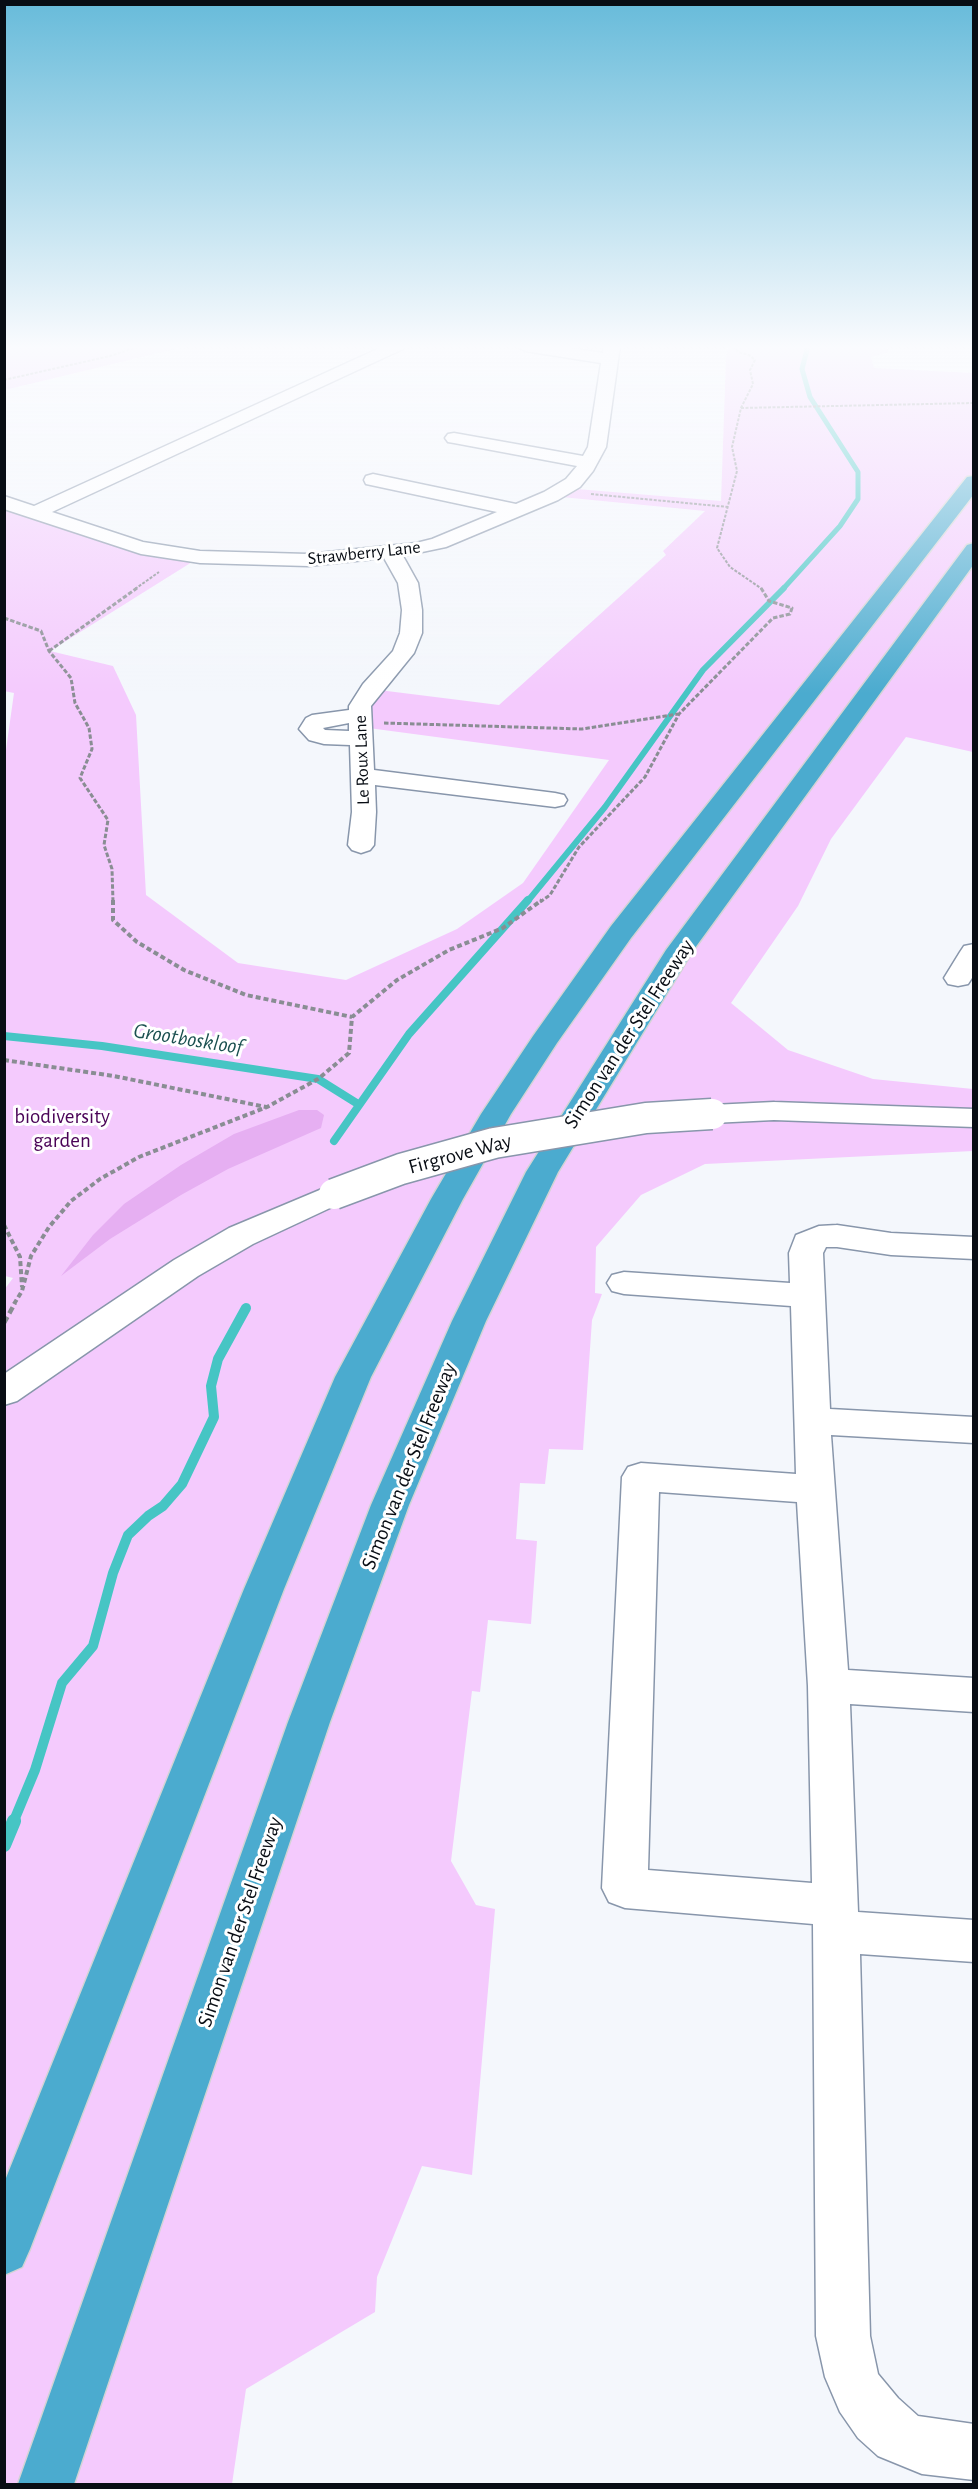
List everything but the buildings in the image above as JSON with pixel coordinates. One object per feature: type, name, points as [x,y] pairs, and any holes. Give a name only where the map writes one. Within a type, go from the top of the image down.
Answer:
[{"type":"highway","points":[[4,2249],[264,1589],[348,1388],[447,1199],[496,1114],[543,1042],[621,932],[974,481]]},
{"type":"highway","name":"Simon van der Stel Freeway","points":[[46,2484],[309,1722],[390,1505],[475,1310],[542,1172],[680,950],[974,549]]},
{"type":"street","points":[[35,513],[145,462]]},
{"type":"street","points":[[584,462],[589,463]]},
{"type":"street","name":"Strawberry Lane","points":[[4,502],[108,538],[168,553],[270,560],[341,558],[390,553],[439,543],[561,491],[573,483],[589,463]]},
{"type":"street","points":[[373,480],[517,510]]},
{"type":"street","name":"Le Roux Lane","points":[[361,845],[364,812],[360,706],[370,689],[403,653],[411,633],[412,610],[408,583],[390,553]]},
{"type":"street","points":[[363,776],[555,800]]},
{"type":"street","points":[[958,978],[974,952]]},
{"type":"street","name":"Firgrove Way","points":[[4,1392],[186,1268],[259,1227],[334,1194],[401,1169],[494,1143],[646,1118],[774,1111],[974,1118]]},
{"type":"street","points":[[948,2449],[898,2436],[878,2418],[859,2393],[852,2377],[843,2336],[836,1918],[829,1686],[815,1489],[806,1253],[808,1243],[819,1237],[837,1236],[891,1244],[974,1248]]},
{"type":"street","points":[[624,1283],[808,1296]]},
{"type":"street","points":[[812,1421],[974,1430]]},
{"type":"street","points":[[815,1489],[641,1477],[626,1888],[836,1918],[974,1941]]},
{"type":"street","points":[[829,1686],[974,1695]]},
{"type":"path","points":[[4,1323],[22,1291],[32,1256],[49,1227],[70,1201],[100,1179],[139,1157],[267,1107],[318,1079],[349,1053],[352,1017],[397,980],[448,950],[503,928],[550,895],[579,847],[645,777],[679,714],[773,618],[790,614],[792,608],[787,604],[769,600],[757,584],[730,567],[717,548],[737,471],[735,462]]},
{"type":"path","points":[[561,491],[728,507]]},
{"type":"path","points":[[49,651],[127,597],[175,560],[168,553]]},
{"type":"path","points":[[4,618],[41,631],[49,651],[71,678],[75,703],[89,728],[92,749],[80,778],[108,820],[104,845],[112,869],[113,920],[137,942],[184,970],[246,995],[352,1017]]},
{"type":"path","points":[[361,725],[582,729],[679,714]]},
{"type":"path","points":[[4,1060],[124,1078],[267,1107]]},
{"type":"path","points":[[4,1225],[20,1257],[22,1291]]},
{"type":"green space","name":"biodiversity garden","points":[[722,462],[973,462],[973,752],[906,737],[831,839],[798,906],[731,1003],[788,1050],[873,1079],[973,1089],[973,1151],[705,1164],[641,1195],[596,1247],[595,1293],[602,1294],[592,1320],[583,1450],[549,1449],[545,1484],[520,1483],[516,1539],[537,1541],[531,1624],[488,1620],[480,1692],[472,1691],[451,1861],[476,1905],[495,1909],[472,2175],[422,2166],[377,2277],[375,2312],[246,2389],[232,2484],[5,2484],[4,1290],[13,1278],[5,1276],[4,764],[14,693],[4,691],[5,502],[108,538],[200,557],[50,651],[113,666],[136,715],[146,895],[238,963],[346,980],[457,929],[523,883],[609,760],[361,727],[371,689],[499,705],[666,555],[663,551],[705,511],[551,496],[565,488],[721,501]]},
{"type":"shaded area","points":[[299,1110],[317,1110],[324,1115],[321,1128],[228,1169],[181,1195],[110,1239],[61,1276],[93,1235],[124,1204],[181,1165],[234,1134]]},
{"type":"waterway","points":[[783,589],[840,526],[858,499],[858,472],[852,462]]},
{"type":"waterway","points":[[527,902],[605,807],[703,670],[784,588]]},
{"type":"waterway","points":[[334,1141],[409,1034],[528,900]]},
{"type":"waterway","name":"Grootboskloof","points":[[4,1036],[102,1046],[318,1079],[358,1104]]},
{"type":"waterway","points":[[13,1823],[35,1770],[62,1683],[93,1646],[113,1573],[128,1535],[148,1516],[163,1506],[182,1484],[214,1417],[211,1386],[218,1359],[246,1308]]},
{"type":"waterway","points":[[4,1845],[14,1821]]}]
